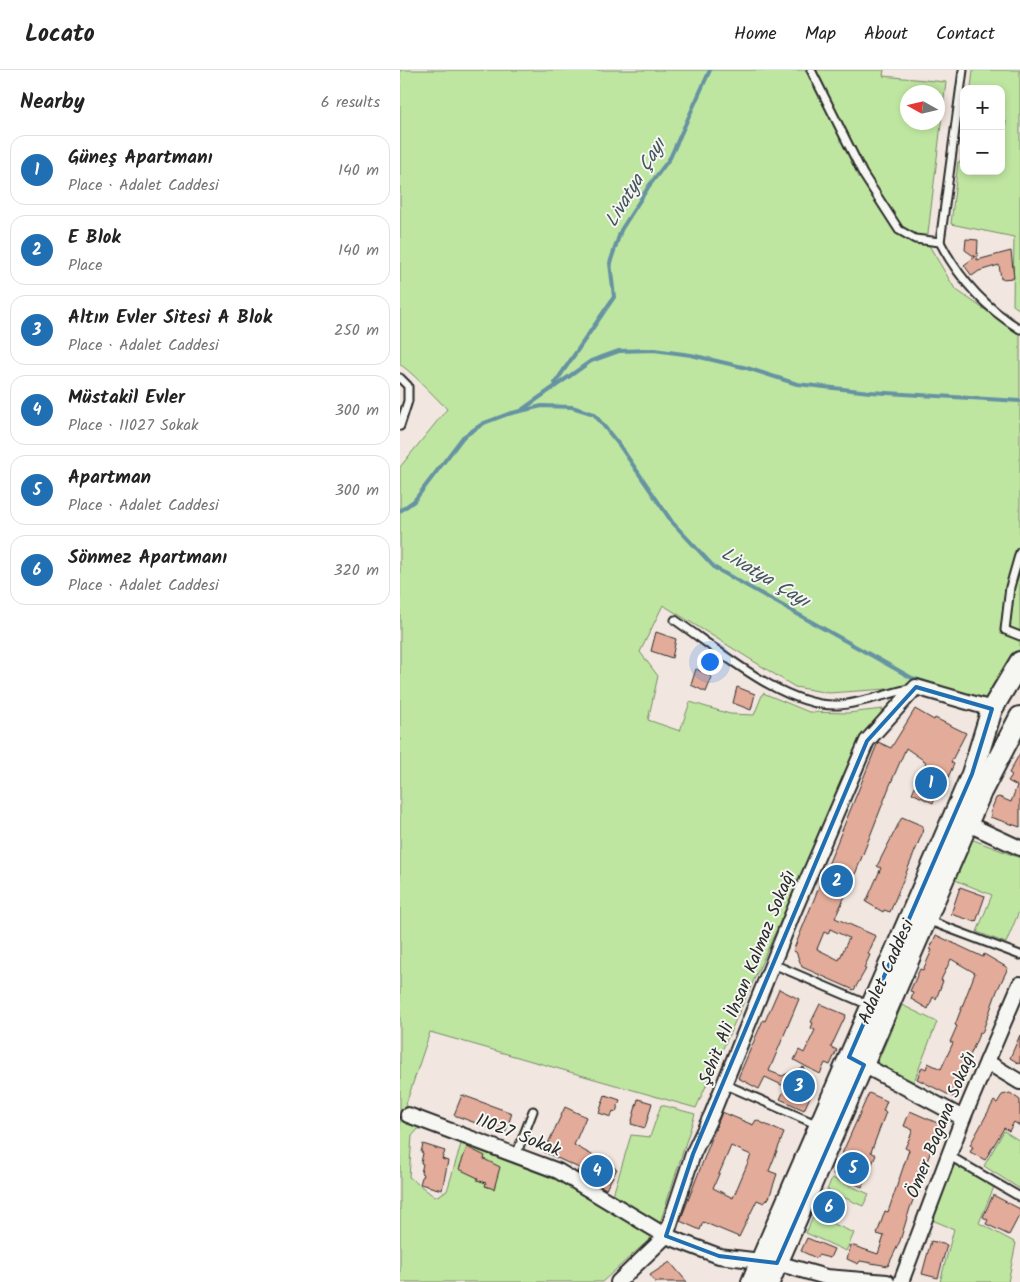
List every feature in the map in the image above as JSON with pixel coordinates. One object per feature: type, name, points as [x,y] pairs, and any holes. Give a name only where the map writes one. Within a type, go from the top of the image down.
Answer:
[{"type":"street","name":"Adalet Caddesi","points":[[752,1282],[770,1262],[857,1061],[919,917],[972,774],[992,709],[1020,662]]},
{"type":"street","points":[[916,687],[992,709]]},
{"type":"street","name":"Şehit Ali İhsan Kalmaz Sokağı","points":[[618,1282],[666,1236],[693,1154],[868,741],[916,687]]},
{"type":"street","name":"Adalet Caddesi","points":[[769,1282],[770,1262],[821,1127],[857,1061],[872,1006],[1018,725]]},
{"type":"street","points":[[968,824],[1020,848]]},
{"type":"street","name":"Ömer Bagana Sokağı","points":[[901,1282],[948,1155],[1020,984]]},
{"type":"street","points":[[857,1061],[963,1118]]},
{"type":"street","points":[[987,1062],[1020,1082]]},
{"type":"street","name":"11027 Sokak","points":[[408,1114],[558,1171],[666,1236],[719,1256],[770,1262],[836,1280],[888,1282]]},
{"type":"lane","points":[[811,70],[863,174],[900,230],[915,239],[940,242]]},
{"type":"lane","points":[[963,70],[940,242],[952,264],[972,291],[1000,317],[1020,329]]},
{"type":"lane","points":[[400,378],[408,386],[408,402],[400,426]]},
{"type":"lane","points":[[1020,552],[1010,587],[1005,630],[1020,636]]},
{"type":"lane","points":[[675,620],[768,684],[800,700],[839,705],[916,687]]},
{"type":"lane","points":[[919,917],[1020,955]]},
{"type":"lane","points":[[772,964],[872,1006]]},
{"type":"lane","points":[[724,1084],[821,1127]]},
{"type":"lane","points":[[516,1155],[533,1111]]},
{"type":"lane","points":[[948,1155],[1020,1197]]},
{"type":"highlighted area","points":[[916,687],[992,709],[972,774],[849,1057],[864,1065],[777,1263],[719,1256],[666,1236],[693,1154],[867,741]]},
{"type":"green space","points":[[400,70],[884,70],[883,76],[946,82],[945,90],[945,85],[900,85],[900,130],[940,130],[927,242],[955,289],[1020,334],[1020,662],[992,709],[916,687],[829,693],[795,687],[663,605],[640,652],[658,676],[648,720],[680,731],[690,702],[730,714],[754,715],[763,693],[809,712],[848,713],[883,709],[860,745],[696,1108],[430,1032],[403,1113],[402,1121],[419,1128],[412,1136],[409,1177],[435,1197],[447,1191],[461,1144],[557,1180],[653,1236],[602,1282],[400,1282],[400,467],[447,409],[400,365]]},
{"type":"green space","points":[[973,70],[1020,70],[1020,310],[1013,305],[1014,237],[951,224],[958,162],[960,162],[960,175],[1005,175],[1005,85],[971,85]]},
{"type":"green space","points":[[971,839],[1020,858],[1020,909],[1006,943],[977,932],[992,895],[955,880]]},
{"type":"green space","points":[[902,1005],[937,1022],[911,1089],[875,1068]]},
{"type":"green space","points":[[661,1105],[695,1114],[660,1223],[613,1195],[631,1135],[650,1137]]},
{"type":"green space","points":[[1004,1131],[1020,1141],[1020,1189],[984,1166]]},
{"type":"green space","points":[[955,1163],[994,1187],[979,1223],[1016,1243],[1008,1282],[940,1282],[954,1229],[932,1220],[950,1169]]},
{"type":"green space","points":[[832,1178],[869,1194],[863,1206],[827,1190]]},
{"type":"green space","points":[[814,1215],[854,1233],[846,1251],[806,1233]]},
{"type":"building","points":[[966,239],[978,240],[977,260],[1011,251],[1014,278],[1001,279],[999,265],[979,271],[972,276],[964,265],[975,257],[965,250]]},
{"type":"building","points":[[656,632],[676,639],[672,658],[651,651]]},
{"type":"building","points":[[696,669],[712,677],[706,692],[691,685]]},
{"type":"building","points":[[737,687],[755,694],[751,710],[733,703]]},
{"type":"building","points":[[915,709],[934,720],[935,718],[966,733],[951,762],[954,764],[940,795],[938,794],[933,803],[912,793],[926,762],[906,748],[856,872],[835,918],[876,936],[868,954],[870,955],[864,968],[866,969],[854,990],[802,967],[796,952],[793,951],[878,742],[891,748]],"holes":[[[830,929],[849,938],[839,960],[817,949],[824,932],[828,934]]]},
{"type":"building","points":[[1020,753],[1020,827],[990,817],[992,814],[990,813],[996,798],[999,797],[1011,802],[1017,786],[1008,781],[1012,775],[1009,773]]},
{"type":"building","points":[[902,817],[923,826],[922,834],[890,912],[884,910],[883,912],[866,902],[881,868],[877,866]]},
{"type":"building","points":[[960,887],[985,896],[976,922],[951,914]]},
{"type":"building","points":[[936,935],[983,957],[984,954],[1008,968],[997,991],[982,1033],[980,1032],[969,1058],[956,1096],[954,1094],[953,1097],[917,1079],[922,1067],[926,1069],[928,1063],[941,1069],[953,1043],[950,1042],[957,1026],[955,1025],[975,973],[951,959],[941,980],[943,981],[936,999],[933,997],[928,1009],[911,999],[913,992],[910,991],[920,969],[923,970]]},
{"type":"building","points":[[779,989],[799,999],[769,1071],[782,1076],[803,1067],[814,1088],[804,1110],[780,1099],[786,1087],[765,1077],[759,1089],[738,1078],[763,1020],[765,1021]]},
{"type":"building","points":[[820,1004],[846,1015],[831,1047],[837,1050],[830,1065],[825,1063],[820,1074],[794,1060],[799,1050],[804,1053],[815,1030],[811,1028],[813,1023],[811,1022]]},
{"type":"building","points":[[1020,1035],[1020,1064],[1010,1058]]},
{"type":"building","points":[[869,1093],[887,1101],[883,1111],[886,1112],[871,1152],[876,1155],[862,1187],[833,1174]]},
{"type":"building","points":[[1010,1093],[1020,1100],[1020,1126],[1014,1122],[1009,1131],[1004,1128],[985,1160],[970,1152],[973,1147],[970,1145],[994,1101],[997,1103],[1002,1095]]},
{"type":"building","points":[[462,1095],[512,1113],[505,1134],[454,1115]]},
{"type":"building","points":[[605,1095],[620,1100],[616,1112],[613,1111],[611,1117],[599,1113]]},
{"type":"building","points":[[638,1099],[652,1103],[645,1128],[631,1124]]},
{"type":"building","points":[[565,1107],[586,1117],[574,1145],[617,1169],[606,1189],[577,1172],[579,1168],[544,1152]]},
{"type":"building","points":[[910,1111],[942,1125],[940,1132],[937,1140],[935,1140],[920,1180],[923,1181],[910,1208],[900,1241],[888,1266],[860,1261],[858,1264],[847,1259],[851,1245],[878,1254],[884,1236],[877,1234],[885,1211],[888,1212],[909,1150],[905,1148],[913,1130],[904,1126]]},
{"type":"building","points":[[722,1112],[753,1125],[756,1120],[784,1133],[769,1171],[777,1174],[769,1198],[764,1203],[757,1200],[739,1237],[703,1222],[700,1230],[680,1221]],"holes":[[[731,1146],[751,1155],[733,1198],[713,1188]]]},
{"type":"building","points":[[423,1144],[445,1151],[442,1159],[448,1161],[442,1190],[420,1184],[423,1174],[421,1173],[423,1164],[421,1163],[423,1153],[421,1152]]},
{"type":"building","points":[[467,1147],[485,1156],[484,1159],[500,1167],[494,1189],[485,1186],[486,1183],[459,1169]]},
{"type":"building","points":[[827,1192],[841,1198],[832,1221],[817,1215],[816,1211],[824,1194]]},
{"type":"building","points":[[993,1195],[1020,1209],[1020,1214],[1009,1235],[986,1224],[988,1220],[983,1217]]},
{"type":"building","points":[[807,1238],[834,1249],[830,1258],[818,1255],[816,1258],[801,1251]]},
{"type":"building","points":[[931,1241],[947,1245],[938,1278],[922,1274]]},
{"type":"building","points":[[670,1262],[687,1282],[655,1282],[650,1275]]},
{"type":"waterway","name":"Livatya Çayı","points":[[555,383],[614,297],[610,263],[621,230],[649,186],[670,158],[710,70]]},
{"type":"waterway","name":"Livatya Çayı","points":[[523,409],[591,361],[619,351],[654,350],[691,355],[747,368],[797,384],[870,392],[1020,401]]},
{"type":"waterway","name":"Livatya Çayı","points":[[400,511],[414,501],[463,437],[484,423],[508,414],[542,406],[572,407],[594,414],[620,446],[672,522],[715,568],[912,678],[941,687]]},
{"type":"place","name":"Güneş Apartmanı","points":[[931,783]]},
{"type":"place","name":"E Blok","points":[[837,881]]},
{"type":"place","name":"Altın Evler Sitesi A Blok","points":[[799,1086]]},
{"type":"place","name":"Apartman","points":[[853,1168]]},
{"type":"place","name":"Müstakil Evler","points":[[597,1171]]},
{"type":"place","name":"Sönmez Apartmanı","points":[[829,1207]]}]
